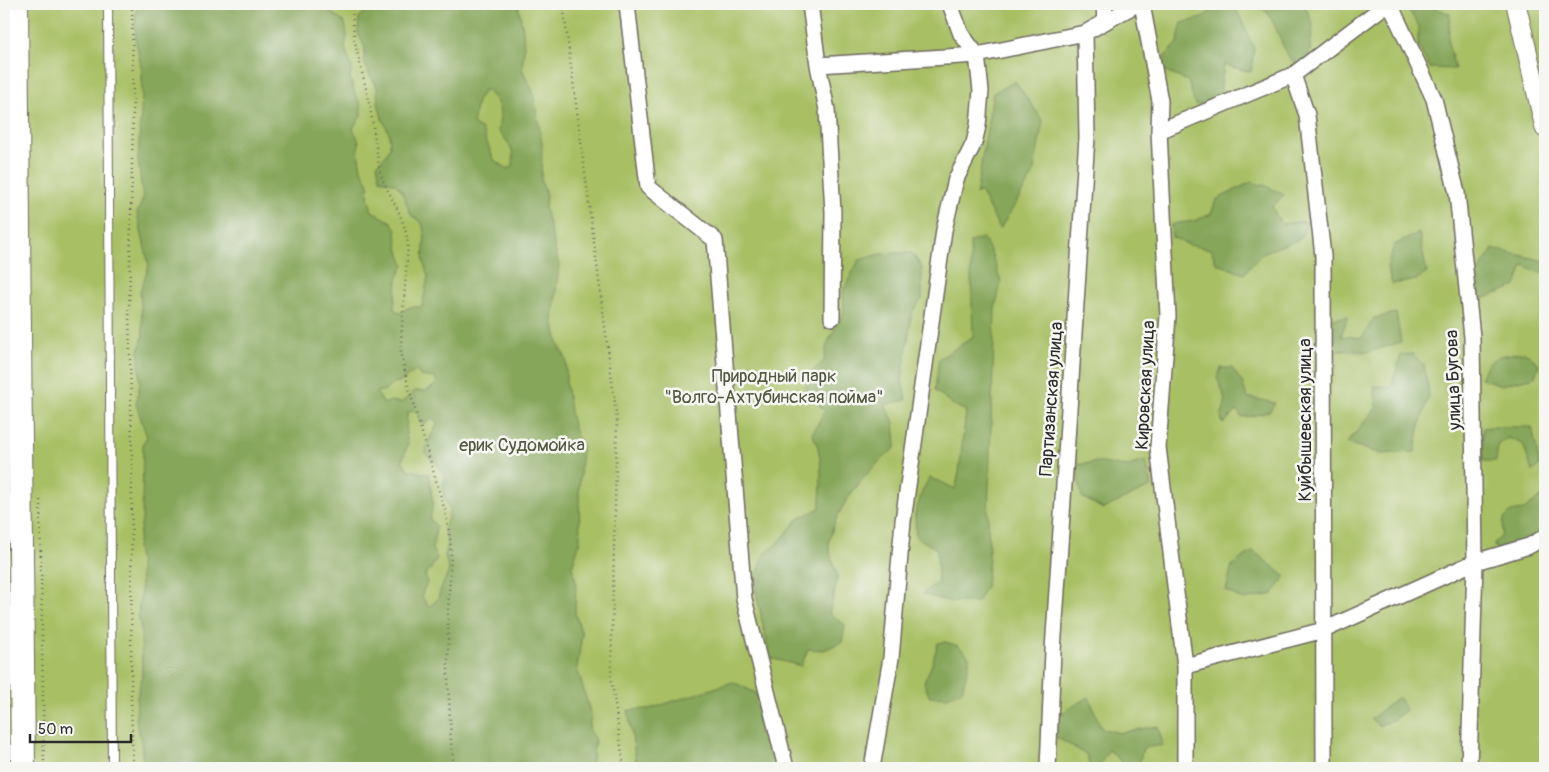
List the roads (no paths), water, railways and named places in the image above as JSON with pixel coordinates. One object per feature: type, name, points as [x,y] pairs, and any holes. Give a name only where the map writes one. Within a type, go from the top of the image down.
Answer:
[{"type":"main road","points":[[16,4],[23,768]]},
{"type":"main road","points":[[4,582],[12,579],[20,556]]},
{"type":"street","points":[[627,4],[648,187],[716,240],[744,599],[786,768]]},
{"type":"street","points":[[810,4],[818,65],[827,110],[833,202],[832,318]]},
{"type":"street","points":[[872,768],[891,658],[903,521],[944,230],[956,179],[974,143],[978,126],[981,91],[977,55],[961,34],[950,4]]},
{"type":"street","points":[[1104,4],[1105,22]]},
{"type":"street","points":[[818,65],[977,55],[1086,33],[1138,4]]},
{"type":"street","name":"Кировская улица","points":[[1142,4],[1160,101],[1159,132],[1168,316],[1158,447],[1185,666],[1185,768]]},
{"type":"street","points":[[1159,132],[1293,75],[1389,4]]},
{"type":"street","name":"улица Бугова","points":[[1389,4],[1434,99],[1457,193],[1472,337],[1475,562],[1469,768]]},
{"type":"street","points":[[1516,4],[1545,128]]},
{"type":"street","name":"Партизанская улица","points":[[1048,768],[1053,651],[1087,137],[1086,33]]},
{"type":"street","name":"Куйбышевская улица","points":[[1293,75],[1307,115],[1322,256],[1324,768]]},
{"type":"street","points":[[1185,666],[1324,630],[1475,562],[1529,546],[1545,537]]},
{"type":"lane","points":[[108,4],[112,768]]},
{"type":"park label","name":"Природный парк \"Волго-Ахтубинская пойма\"","points":[[774,386]]},
{"type":"park label","name":"ерик Судомойка","points":[[522,445]]}]
